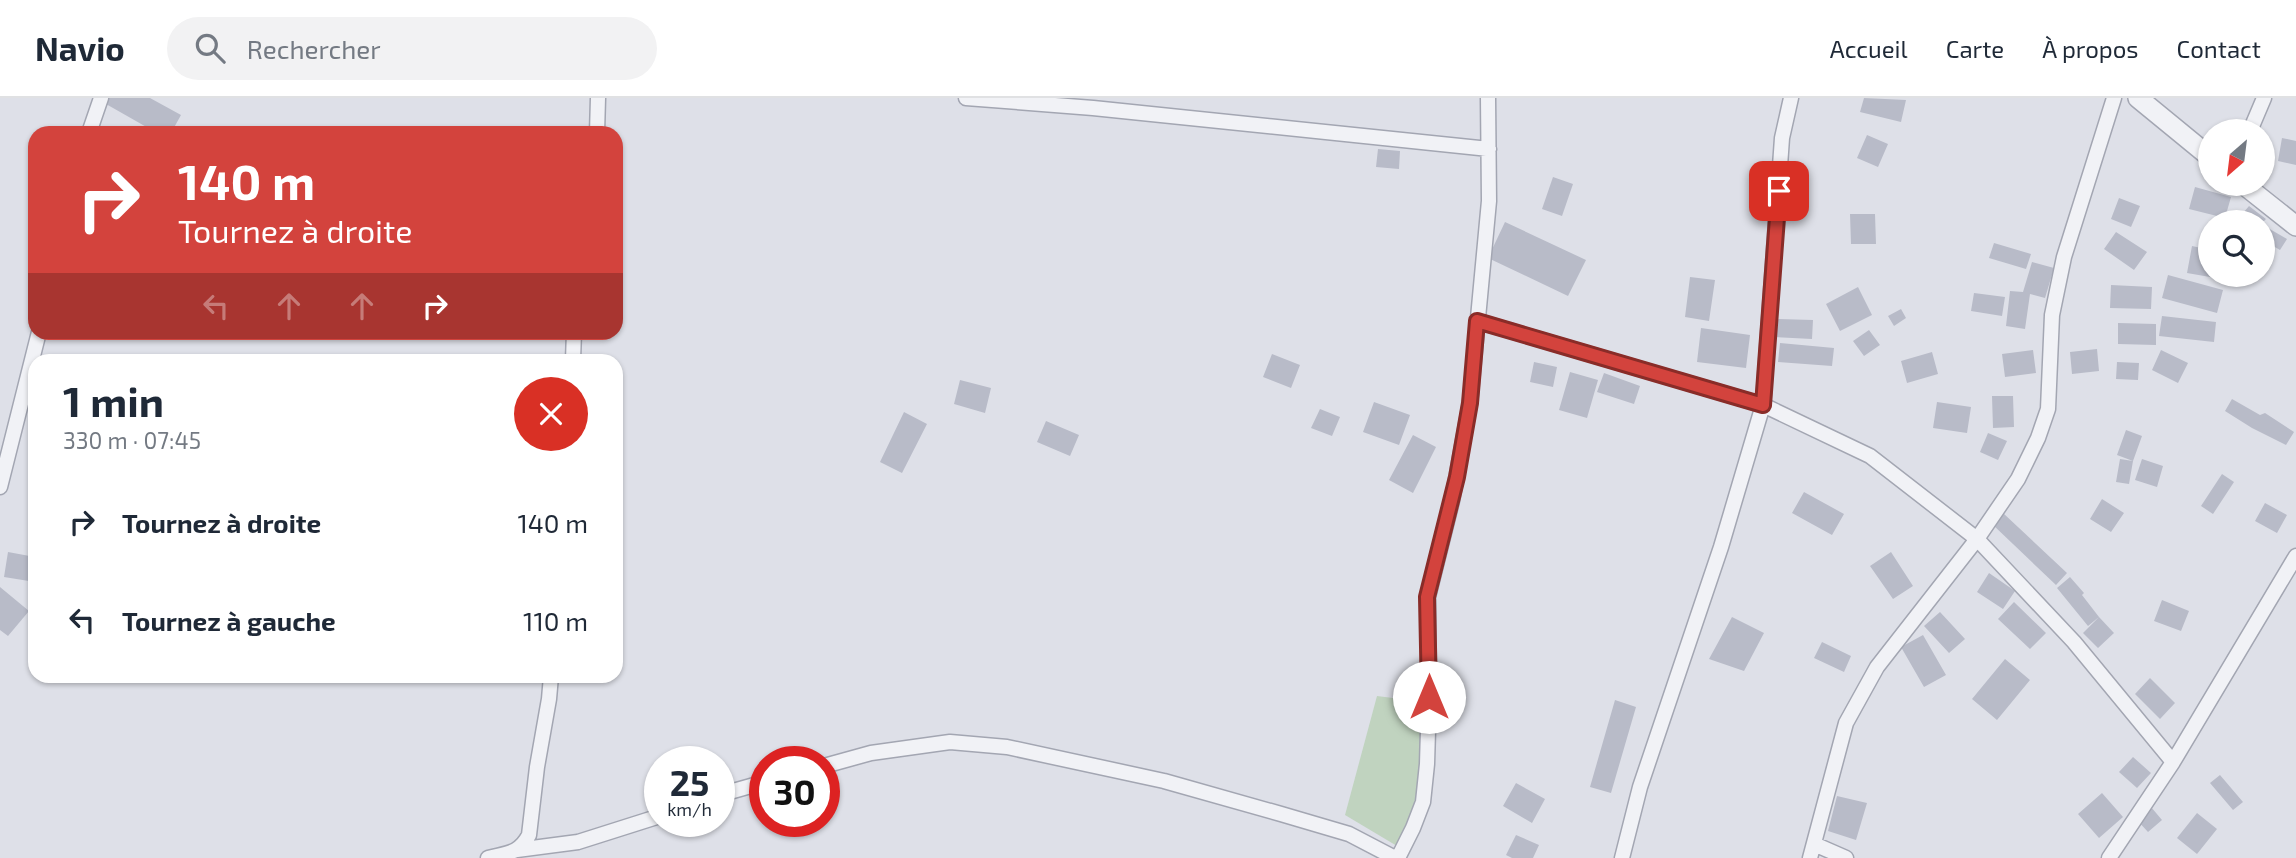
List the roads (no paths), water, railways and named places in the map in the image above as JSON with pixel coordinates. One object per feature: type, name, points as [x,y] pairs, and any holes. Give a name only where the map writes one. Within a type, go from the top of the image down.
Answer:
[{"type":"street","points":[[91,126],[101,98]]},
{"type":"street","points":[[597,126],[598,98]]},
{"type":"street","points":[[966,98],[1094,103],[1489,149]]},
{"type":"street","points":[[840,762],[871,753],[950,742],[1007,747],[1164,781],[1281,814],[1349,834],[1396,858],[1413,828],[1423,802],[1429,697],[1427,597],[1452,501],[1468,416],[1489,201],[1488,98]]},
{"type":"street","points":[[1622,858],[1640,787],[1721,547],[1763,405],[1782,138],[1791,98]]},
{"type":"street","points":[[1846,858],[1812,851],[1846,723],[1877,667],[1977,539],[2018,479],[2038,438],[2048,409],[2053,315],[2064,257],[2114,98]]},
{"type":"street","points":[[2138,98],[2198,147]]},
{"type":"street","points":[[2255,119],[2264,98]]},
{"type":"street","points":[[2259,196],[2296,226]]},
{"type":"street","points":[[1477,321],[1763,405],[1870,456],[1977,539],[2074,642],[2173,762]]},
{"type":"street","points":[[0,487],[28,376]]},
{"type":"street","points":[[2109,858],[2173,762],[2296,556]]},
{"type":"street","points":[[517,850],[530,835],[537,767],[550,683]]},
{"type":"street","points":[[488,858],[517,850],[578,842],[644,821]]}]
